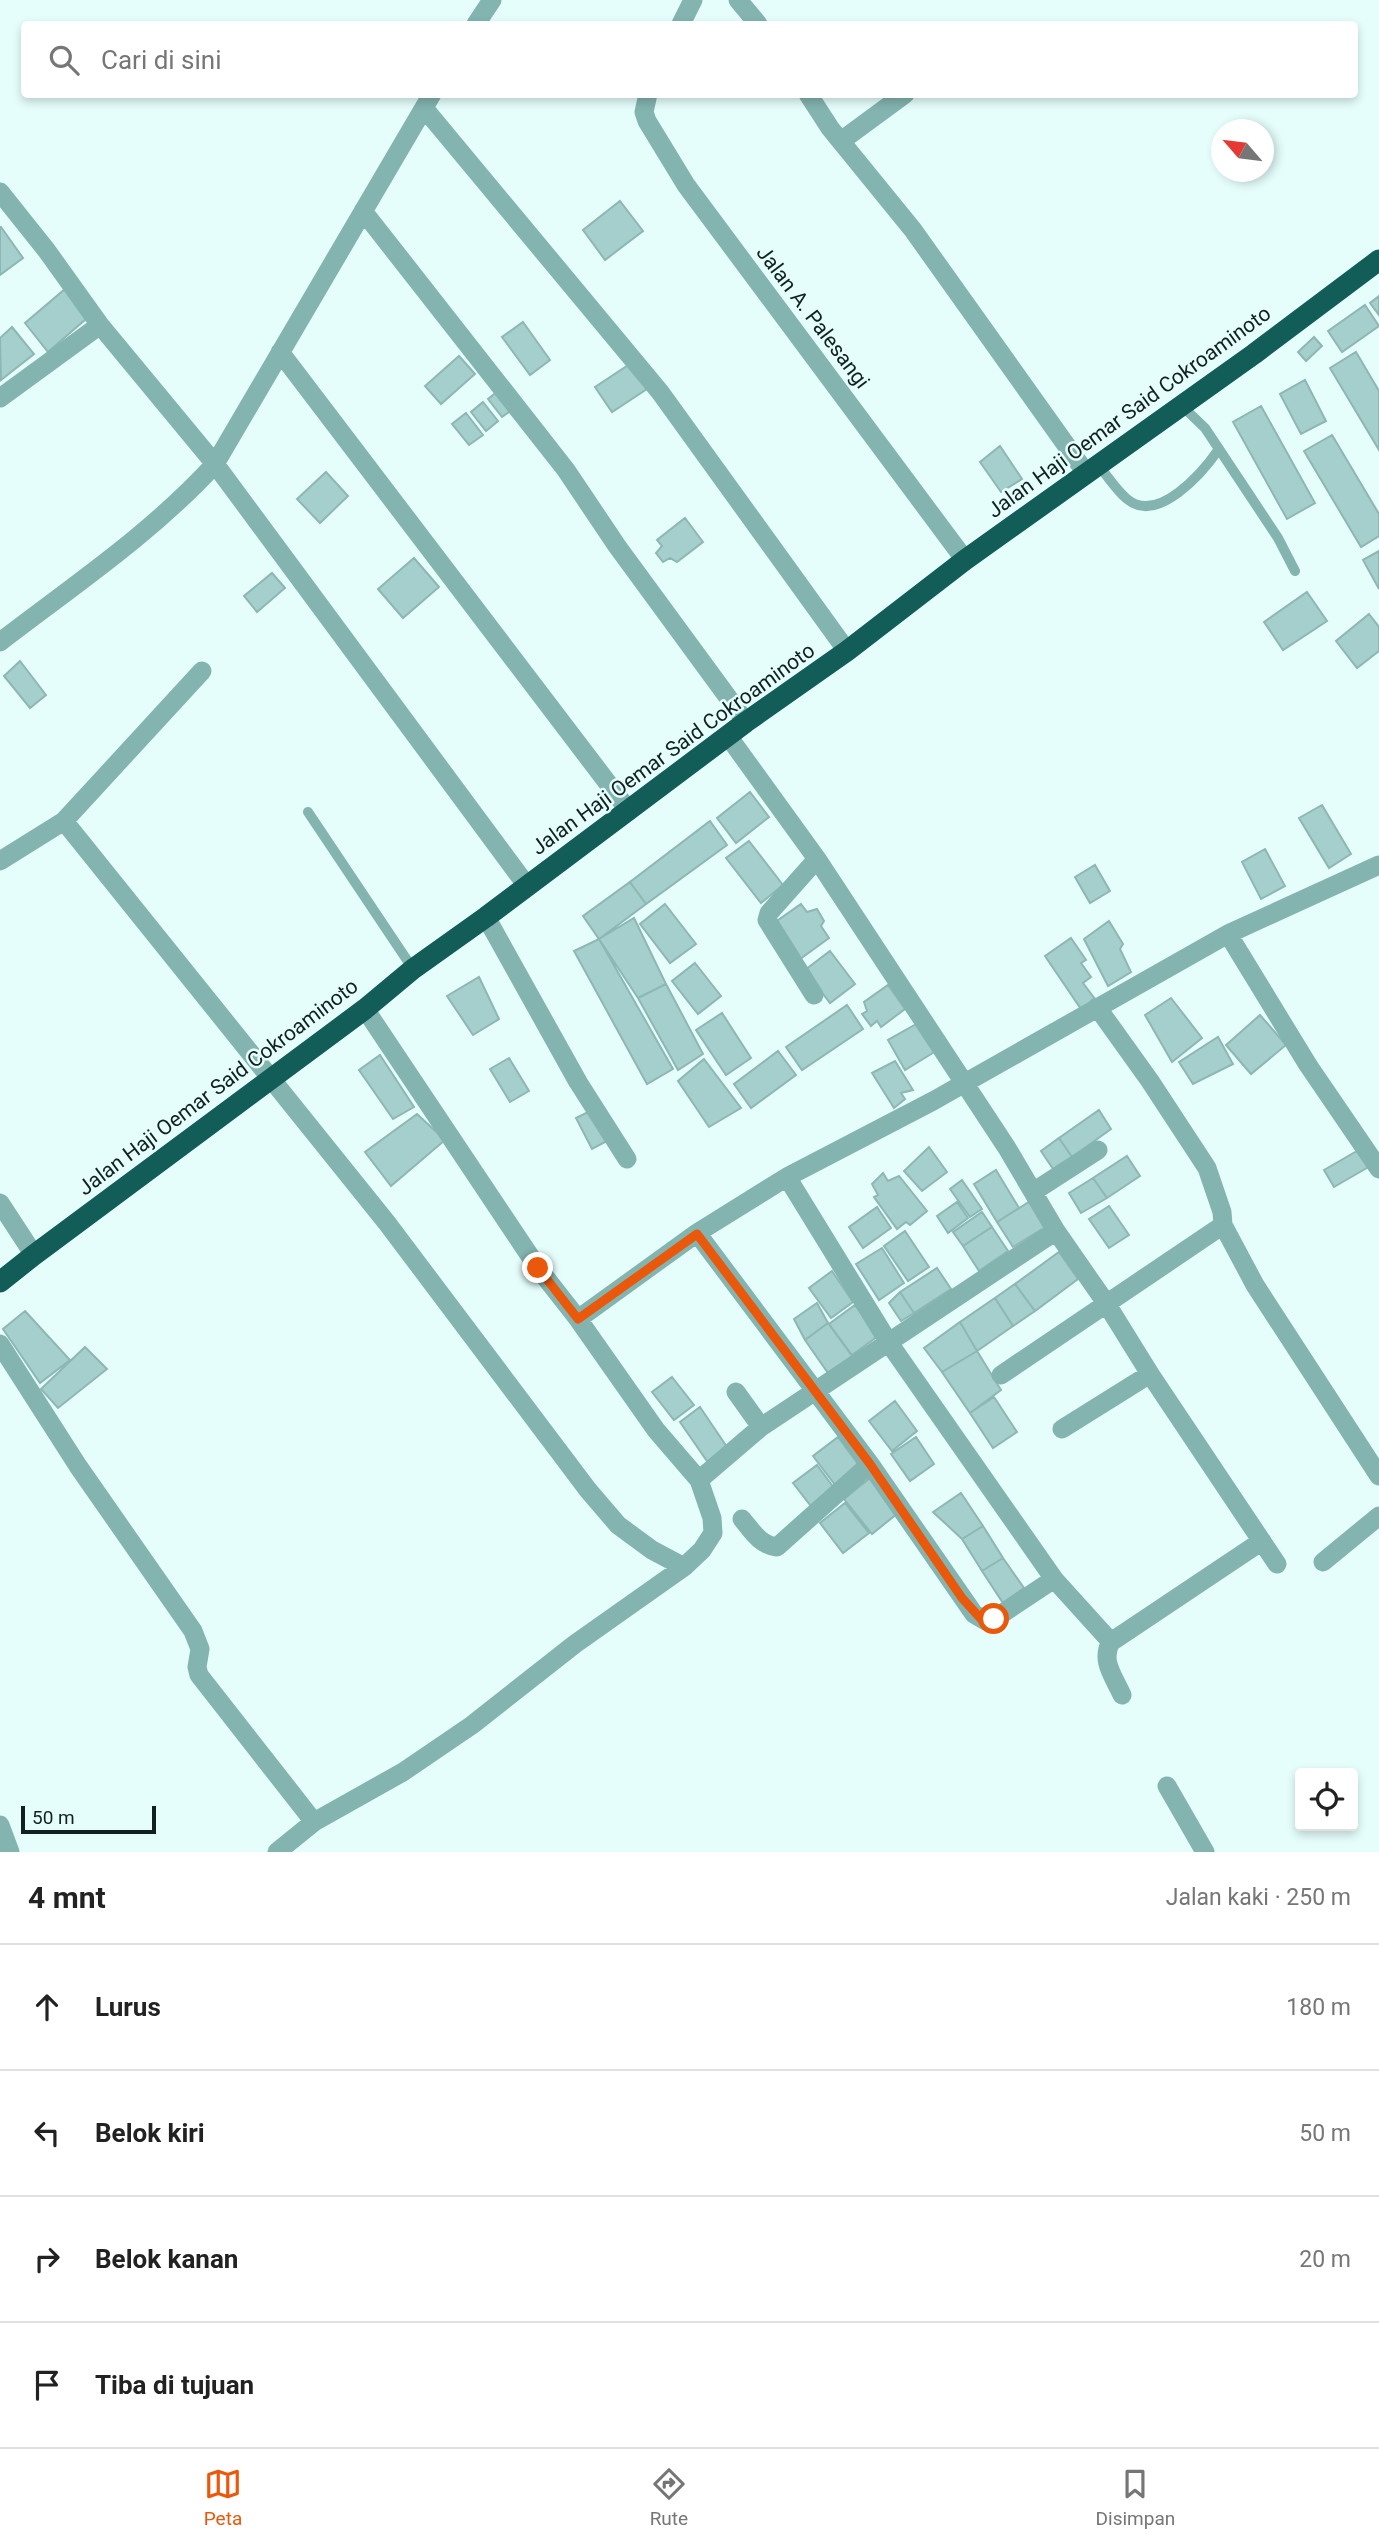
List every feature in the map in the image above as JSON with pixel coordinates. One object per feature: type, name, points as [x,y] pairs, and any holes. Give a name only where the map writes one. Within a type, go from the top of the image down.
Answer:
[{"type":"highway","name":"Jalan Haji Oemar Said Cokroaminoto","points":[[0,1282],[365,1009],[413,969],[746,722],[847,651],[965,560],[1379,260]]},
{"type":"street","points":[[478,21],[492,0]]},
{"type":"street","points":[[682,21],[693,0]]},
{"type":"street","points":[[737,0],[755,21]]},
{"type":"street","name":"Jalan A. Palesangi","points":[[647,98],[644,112],[647,121],[687,185],[965,560]]},
{"type":"street","points":[[811,98],[1092,468]]},
{"type":"street","points":[[841,141],[900,98]]},
{"type":"street","points":[[0,642],[140,536],[215,464],[428,101],[660,392],[847,651]]},
{"type":"street","points":[[0,192],[47,251],[100,325],[215,464],[527,886]]},
{"type":"street","points":[[363,211],[566,470],[617,546],[746,722]]},
{"type":"street","points":[[0,398],[100,325]]},
{"type":"street","points":[[280,352],[629,811]]},
{"type":"street","points":[[0,861],[64,821],[202,671]]},
{"type":"street","points":[[728,736],[817,859],[1007,1148],[1056,1231],[1277,1564]]},
{"type":"street","points":[[64,821],[387,1223],[588,1490],[618,1525],[652,1550],[684,1567]]},
{"type":"street","points":[[814,995],[766,920],[769,913],[817,859]]},
{"type":"street","points":[[578,1319],[697,1234],[787,1177],[963,1084],[1228,934],[1379,865]]},
{"type":"street","points":[[486,917],[578,1082],[627,1159]]},
{"type":"street","points":[[1228,934],[1308,1065],[1379,1169]]},
{"type":"street","points":[[1097,1007],[1207,1168],[1222,1212],[1223,1225],[1255,1285],[1379,1476]]},
{"type":"street","points":[[277,1852],[314,1822],[403,1772],[472,1725],[575,1644],[684,1567],[702,1550],[713,1533],[712,1518],[699,1480],[656,1430],[578,1319],[538,1268],[365,1009]]},
{"type":"street","points":[[1033,1192],[1098,1150]]},
{"type":"street","points":[[787,1177],[889,1343],[1054,1579],[1111,1642]]},
{"type":"street","points":[[0,1203],[34,1255]]},
{"type":"street","points":[[1001,1376],[1223,1225]]},
{"type":"street","points":[[699,1480],[761,1427],[1056,1231]]},
{"type":"street","points":[[697,1234],[870,1464],[962,1598],[982,1620],[994,1619],[1054,1579]]},
{"type":"street","points":[[0,1344],[78,1466],[193,1631],[201,1649],[197,1667],[199,1675],[314,1822]]},
{"type":"street","points":[[1062,1429],[1150,1374]]},
{"type":"street","points":[[736,1392],[761,1427]]},
{"type":"street","points":[[742,1519],[759,1540],[777,1547],[870,1464]]},
{"type":"street","points":[[1322,1562],[1379,1516]]},
{"type":"street","points":[[1122,1695],[1106,1660],[1106,1650],[1111,1642],[1262,1541]]},
{"type":"street","points":[[1167,1786],[1205,1852]]},
{"type":"street","points":[[0,1825],[10,1852]]},
{"type":"lane","points":[[1181,405],[1205,428],[1278,538],[1295,571]]},
{"type":"lane","points":[[1092,468],[1128,500],[1142,506],[1166,501],[1187,486],[1219,449]]},
{"type":"lane","points":[[308,812],[413,969]]},
{"type":"building","points":[[620,201],[643,231],[605,260],[583,230]]},
{"type":"building","points":[[0,228],[23,258],[0,275]]},
{"type":"building","points":[[65,289],[87,318],[48,352],[25,323]]},
{"type":"building","points":[[1379,296],[1379,315],[1370,303]]},
{"type":"building","points":[[1365,305],[1379,326],[1342,352],[1328,331]]},
{"type":"building","points":[[523,322],[550,360],[530,375],[502,337]]},
{"type":"building","points":[[12,327],[34,354],[1,380],[0,338]]},
{"type":"building","points":[[1314,337],[1322,346],[1306,361],[1298,352]]},
{"type":"building","points":[[1356,352],[1379,391],[1379,450],[1330,368]]},
{"type":"building","points":[[459,356],[475,374],[441,404],[425,386]]},
{"type":"building","points":[[630,364],[647,389],[612,412],[595,387]]},
{"type":"building","points":[[1305,380],[1326,421],[1301,434],[1280,394]]},
{"type":"building","points":[[502,388],[516,407],[502,417],[488,399]]},
{"type":"building","points":[[483,402],[498,421],[486,431],[471,412]]},
{"type":"building","points":[[1261,406],[1315,503],[1287,519],[1233,422]]},
{"type":"building","points":[[466,413],[483,435],[469,445],[452,424]]},
{"type":"building","points":[[1332,435],[1379,514],[1379,536],[1361,547],[1304,451]]},
{"type":"building","points":[[1000,446],[1022,479],[1001,492],[980,462]]},
{"type":"building","points":[[326,472],[348,496],[320,523],[297,499]]},
{"type":"building","points":[[685,518],[703,542],[677,562],[670,558],[663,562],[656,553],[662,546],[657,540]]},
{"type":"building","points":[[1379,551],[1379,589],[1363,560]]},
{"type":"building","points":[[414,558],[439,587],[403,618],[378,589]]},
{"type":"building","points":[[272,573],[285,588],[257,612],[244,596]]},
{"type":"building","points":[[1307,592],[1327,621],[1283,650],[1264,622]]},
{"type":"building","points":[[1369,614],[1379,627],[1379,651],[1357,668],[1336,641]]},
{"type":"building","points":[[20,661],[46,695],[30,708],[4,676]]},
{"type":"building","points":[[750,792],[769,817],[736,843],[717,818]]},
{"type":"building","points":[[1322,805],[1351,854],[1329,868],[1299,818]]},
{"type":"building","points":[[710,821],[727,845],[646,904],[630,882]]},
{"type":"building","points":[[749,841],[783,885],[761,903],[726,858]]},
{"type":"building","points":[[1265,849],[1285,886],[1261,899],[1242,862]]},
{"type":"building","points":[[1095,865],[1110,891],[1090,903],[1075,877]]},
{"type":"building","points":[[630,882],[646,904],[599,939],[583,916]]},
{"type":"building","points":[[665,904],[696,944],[670,963],[640,924]]},
{"type":"building","points":[[801,904],[807,912],[817,909],[824,921],[821,926],[829,938],[800,959],[774,923]]},
{"type":"building","points":[[634,918],[666,984],[638,998],[599,939]]},
{"type":"building","points":[[1109,921],[1123,944],[1120,949],[1131,972],[1108,986],[1084,939]]},
{"type":"building","points":[[1071,938],[1086,960],[1081,963],[1091,977],[1083,983],[1095,999],[1081,1009],[1045,956]]},
{"type":"building","points":[[599,939],[673,1069],[647,1084],[574,951]]},
{"type":"building","points":[[830,951],[855,984],[830,1003],[805,970]]},
{"type":"building","points":[[695,963],[721,996],[698,1014],[672,981]]},
{"type":"building","points":[[479,977],[499,1019],[473,1035],[447,996]]},
{"type":"building","points":[[666,984],[703,1054],[678,1070],[638,998]]},
{"type":"building","points":[[888,985],[905,1009],[881,1027],[877,1021],[871,1026],[862,1014],[867,1011],[864,1002]]},
{"type":"building","points":[[1171,998],[1202,1038],[1172,1062],[1145,1015]]},
{"type":"building","points":[[847,1005],[863,1029],[802,1070],[786,1047]]},
{"type":"building","points":[[722,1013],[751,1058],[726,1075],[696,1030]]},
{"type":"building","points":[[1260,1015],[1286,1045],[1251,1074],[1226,1045]]},
{"type":"building","points":[[918,1023],[936,1051],[905,1070],[888,1040]]},
{"type":"building","points":[[1218,1037],[1233,1064],[1193,1084],[1179,1062]]},
{"type":"building","points":[[778,1051],[796,1075],[751,1108],[734,1084]]},
{"type":"building","points":[[380,1055],[414,1107],[393,1119],[359,1070]]},
{"type":"building","points":[[509,1058],[529,1091],[510,1102],[490,1069]]},
{"type":"building","points":[[704,1059],[741,1108],[709,1127],[678,1081]]},
{"type":"building","points":[[895,1061],[913,1090],[901,1093],[905,1099],[894,1108],[872,1073]]},
{"type":"building","points":[[592,1110],[607,1141],[592,1149],[576,1118]]},
{"type":"building","points":[[1099,1110],[1111,1129],[1072,1157],[1059,1138]]},
{"type":"building","points":[[417,1114],[445,1140],[391,1186],[365,1152]]},
{"type":"building","points":[[1059,1138],[1072,1157],[1053,1169],[1041,1151]]},
{"type":"building","points":[[929,1147],[947,1172],[922,1191],[904,1171]]},
{"type":"building","points":[[1362,1148],[1372,1165],[1334,1187],[1324,1170]]},
{"type":"building","points":[[1127,1156],[1140,1176],[1107,1198],[1093,1178]]},
{"type":"building","points":[[996,1170],[1019,1208],[997,1222],[974,1184]]},
{"type":"building","points":[[883,1173],[888,1181],[899,1176],[927,1211],[910,1225],[906,1222],[897,1229],[874,1197],[878,1195],[872,1184]]},
{"type":"building","points":[[1093,1178],[1107,1198],[1081,1213],[1069,1193]]},
{"type":"building","points":[[962,1180],[982,1209],[970,1217],[950,1189]]},
{"type":"building","points":[[1032,1200],[1047,1226],[1013,1247],[997,1222]]},
{"type":"building","points":[[957,1202],[968,1218],[948,1233],[937,1216]]},
{"type":"building","points":[[1109,1206],[1129,1235],[1109,1248],[1089,1219]]},
{"type":"building","points":[[877,1207],[891,1228],[863,1248],[849,1227]]},
{"type":"building","points":[[982,1212],[992,1227],[963,1246],[953,1232]]},
{"type":"building","points":[[992,1227],[1008,1251],[979,1271],[963,1246]]},
{"type":"building","points":[[905,1231],[929,1267],[908,1281],[884,1246]]},
{"type":"building","points":[[882,1248],[904,1283],[879,1300],[856,1264]]},
{"type":"building","points":[[1059,1252],[1078,1279],[1035,1311],[1015,1284]]},
{"type":"building","points":[[937,1268],[951,1289],[914,1313],[900,1292]]},
{"type":"building","points":[[832,1271],[853,1302],[831,1318],[809,1288]]},
{"type":"building","points":[[1015,1284],[1035,1311],[1013,1326],[995,1298]]},
{"type":"building","points":[[900,1292],[914,1313],[901,1321],[889,1303]]},
{"type":"building","points":[[995,1298],[1013,1326],[977,1351],[960,1322]]},
{"type":"building","points":[[817,1303],[828,1323],[805,1340],[794,1319]]},
{"type":"building","points":[[855,1305],[878,1336],[852,1355],[829,1324]]},
{"type":"building","points":[[25,1311],[70,1360],[40,1383],[3,1329]]},
{"type":"building","points":[[960,1322],[977,1351],[942,1372],[924,1348]]},
{"type":"building","points":[[828,1323],[852,1356],[828,1373],[805,1340]]},
{"type":"building","points":[[85,1347],[107,1369],[58,1408],[41,1389]]},
{"type":"building","points":[[977,1351],[1001,1390],[970,1413],[942,1372]]},
{"type":"building","points":[[672,1377],[694,1405],[674,1420],[652,1392]]},
{"type":"building","points":[[994,1397],[1017,1432],[993,1448],[970,1413]]},
{"type":"building","points":[[895,1401],[917,1431],[892,1451],[869,1421]]},
{"type":"building","points":[[700,1407],[729,1450],[709,1464],[680,1422]]},
{"type":"building","points":[[838,1437],[866,1475],[842,1494],[813,1456]]},
{"type":"building","points":[[916,1437],[934,1464],[910,1481],[891,1454]]},
{"type":"building","points":[[817,1465],[837,1492],[814,1510],[793,1483]]},
{"type":"building","points":[[870,1478],[898,1513],[872,1534],[844,1499]]},
{"type":"building","points":[[961,1493],[983,1526],[962,1539],[933,1512]]},
{"type":"building","points":[[845,1503],[869,1533],[843,1553],[820,1523]]},
{"type":"building","points":[[983,1526],[1003,1558],[982,1571],[962,1539]]},
{"type":"building","points":[[1003,1558],[1024,1588],[1003,1603],[982,1571]]},
{"type":"route","points":[[538,1268],[578,1319],[697,1234],[870,1464],[974,1614],[986,1621],[994,1619]]}]
